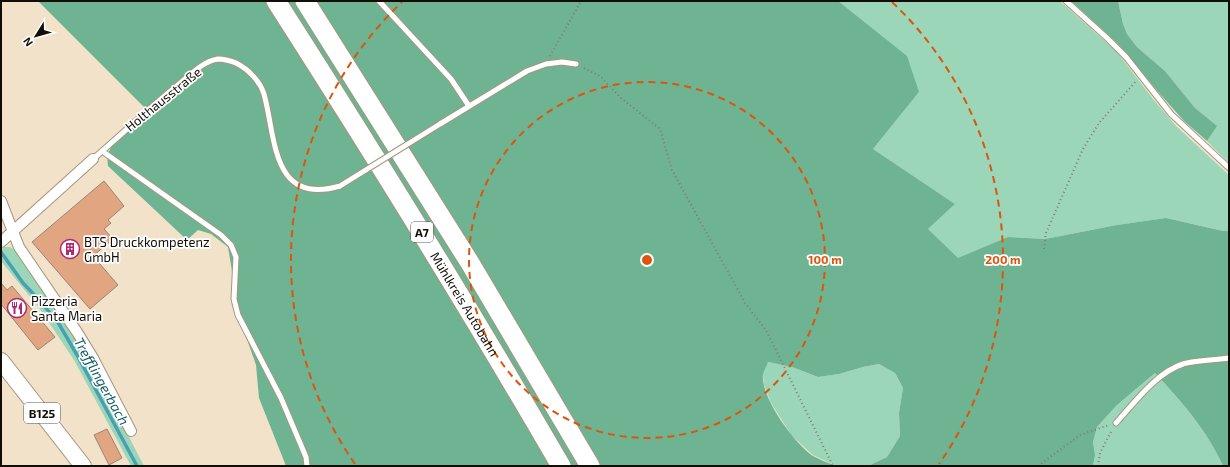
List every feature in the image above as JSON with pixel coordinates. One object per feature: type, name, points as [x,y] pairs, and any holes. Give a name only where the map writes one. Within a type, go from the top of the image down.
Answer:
[{"type":"highway","name":"Mühlkreis Autobahn","points":[[276,1],[424,235],[508,374],[561,466]]},
{"type":"highway","name":"Mühlkreis Autobahn","points":[[305,1],[470,263],[590,466]]},
{"type":"main road","name":"B125","points":[[1,361],[83,466]]},
{"type":"street","name":"Holthausstraße","points":[[2,241],[93,159]]},
{"type":"street","points":[[1,201],[20,247],[62,308],[93,358],[132,431]]},
{"type":"lane","points":[[379,1],[451,79],[469,106]]},
{"type":"lane","points":[[1066,1],[1126,57],[1171,114],[1229,168]]},
{"type":"lane","name":"Holthausstraße","points":[[93,159],[153,105],[196,70],[219,59],[235,62],[256,79],[263,93],[275,152],[288,177],[300,185],[312,190],[326,190],[340,186],[527,71],[546,64],[562,62],[576,64]]},
{"type":"lane","points":[[102,151],[221,235],[230,245],[236,257],[234,299],[238,315],[281,398],[306,457],[307,466]]},
{"type":"lane","points":[[1116,422],[1148,387],[1165,373],[1183,363],[1229,358]]},
{"type":"path","points":[[546,64],[581,1]]},
{"type":"path","points":[[576,64],[600,76],[621,98],[660,129],[672,170],[745,303],[766,330],[833,466]]},
{"type":"path","points":[[1044,249],[1046,233],[1083,149],[1099,123],[1140,76]]},
{"type":"path","points":[[1038,466],[1080,435],[1116,422]]},
{"type":"path","points":[[1098,466],[1100,453],[1116,422]]},
{"type":"green space","points":[[38,1],[838,1],[907,56],[919,92],[873,149],[955,204],[928,229],[958,258],[1008,237],[1045,239],[1117,225],[1166,218],[1223,231],[1229,231],[1229,466],[1223,466],[1217,453],[1193,416],[1155,373],[1117,405],[1097,427],[1093,442],[1095,455],[1093,466],[868,466],[887,457],[900,436],[899,413],[903,388],[895,373],[879,364],[839,374],[818,377],[792,367],[768,362],[763,374],[764,384],[767,395],[780,419],[788,431],[813,456],[836,466],[286,466],[259,398],[256,365],[248,342],[236,317],[231,298],[233,277],[228,247],[211,234],[198,230],[187,240],[108,166],[107,156],[111,147],[150,113]]},
{"type":"green space","points":[[838,1],[1060,1],[1117,52],[1176,126],[1229,175],[1229,231],[1223,231],[1166,218],[1117,225],[1045,239],[1008,237],[958,259],[928,229],[955,204],[873,149],[919,92]]},
{"type":"green space","points":[[1071,1],[1118,1],[1123,24],[1127,34],[1137,47],[1165,71],[1195,108],[1217,126],[1207,141],[1184,121],[1117,43]]},
{"type":"green space","points":[[1118,1],[1229,1],[1229,163],[1207,141],[1216,126],[1195,108],[1165,71],[1137,47],[1127,34],[1123,24]]},
{"type":"green space","points":[[4,247],[10,247],[15,250],[54,305],[92,366],[144,466],[131,466],[74,360],[40,309],[1,261],[1,250]]},
{"type":"green space","points":[[768,362],[792,367],[818,377],[839,374],[879,364],[895,373],[903,388],[899,413],[900,436],[887,457],[868,466],[836,466],[813,455],[792,436],[771,403],[764,385],[763,373]]},
{"type":"green space","points":[[1155,373],[1193,416],[1217,453],[1223,466],[1093,466],[1095,455],[1093,442],[1097,427],[1117,405]]},
{"type":"building","name":"BTS Druckkompetenz GmbH","points":[[104,181],[124,206],[108,220],[111,223],[104,229],[113,239],[93,256],[118,285],[90,309],[32,242]]},
{"type":"building","points":[[1,283],[7,290],[12,286],[55,337],[38,350],[1,304]]},
{"type":"building","points":[[107,429],[122,458],[109,465],[94,435]]},
{"type":"waterway","name":"Trefflingerbach","points":[[1,252],[23,283],[59,324],[137,466]]},
{"type":"place","name":"BTS Druckkompetenz GmbH","points":[[70,249]]},
{"type":"place","name":"Pizzeria Santa Maria","points":[[17,308]]}]
